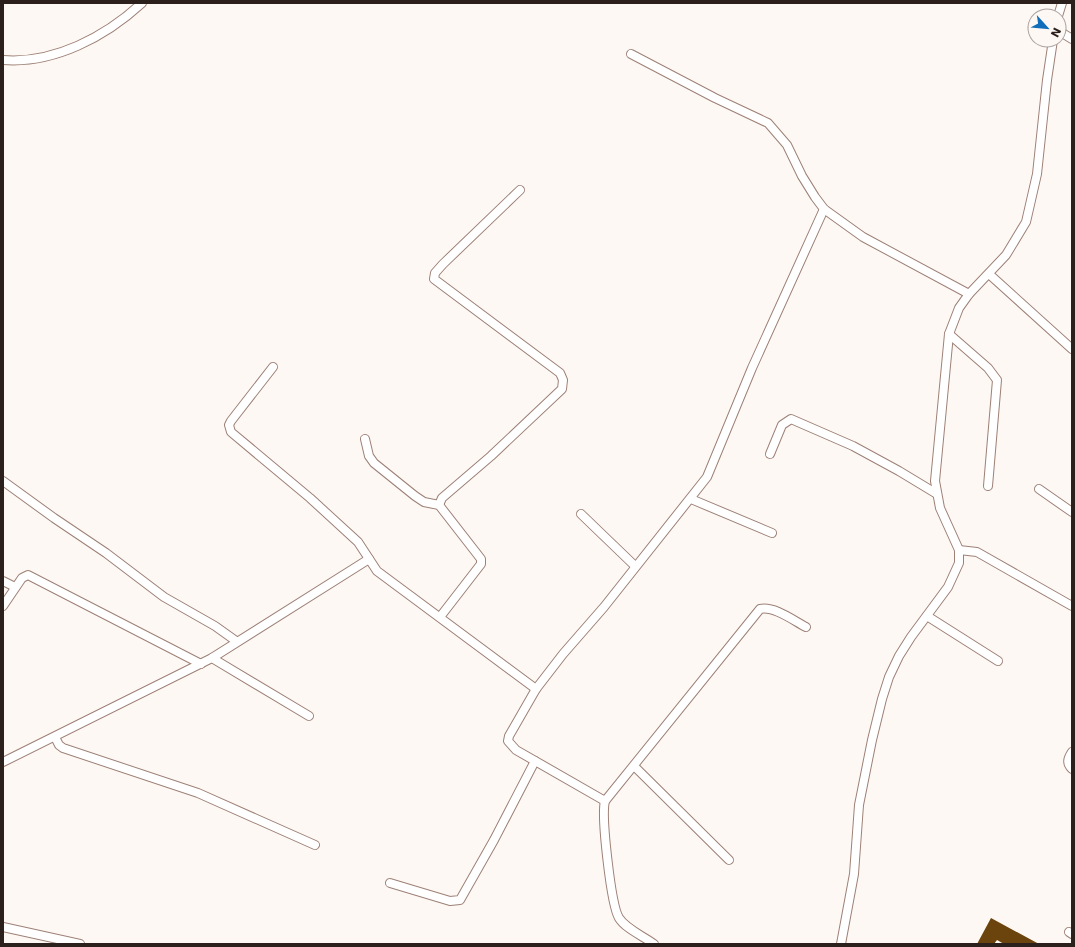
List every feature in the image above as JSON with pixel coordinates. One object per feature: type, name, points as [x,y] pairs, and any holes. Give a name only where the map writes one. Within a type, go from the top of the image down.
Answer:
[{"type":"street","points":[[3,60],[33,60],[55,55],[113,27],[142,3]]},
{"type":"street","points":[[841,944],[854,874],[860,798],[882,698],[889,677],[899,656],[954,578],[959,563],[959,550],[940,508],[935,482],[949,334],[959,308],[969,294],[1006,255],[1026,222],[1031,205],[1041,143],[1052,48]]},
{"type":"street","points":[[631,54],[715,98],[768,123],[787,145],[802,176],[815,198],[824,209],[863,237],[969,294]]},
{"type":"street","points":[[439,505],[442,498],[555,396],[562,386],[560,373],[434,279],[435,273],[443,264],[520,190]]},
{"type":"street","points":[[606,802],[516,750],[508,741],[508,736],[536,690],[563,654],[604,607],[635,566],[692,499],[712,469],[752,368],[824,209]]},
{"type":"street","points":[[989,274],[1072,349]]},
{"type":"street","points":[[949,334],[988,368],[996,380],[988,486]]},
{"type":"street","points":[[274,368],[231,420],[229,429],[358,542],[377,571],[536,690]]},
{"type":"street","points":[[770,454],[782,425],[791,419],[852,446],[937,494]]},
{"type":"street","points":[[365,439],[369,456],[379,467],[424,502],[439,505],[481,561],[476,570],[440,617]]},
{"type":"street","points":[[3,481],[106,553],[164,597],[225,632],[236,641]]},
{"type":"street","points":[[1039,488],[1072,512]]},
{"type":"street","points":[[692,499],[772,534]]},
{"type":"street","points":[[581,514],[635,566]]},
{"type":"street","points":[[959,550],[977,552],[1072,606]]},
{"type":"street","points":[[3,762],[55,737],[100,712],[212,658],[236,641],[369,559]]},
{"type":"street","points":[[3,606],[15,587],[25,576],[34,578],[201,664]]},
{"type":"street","points":[[3,581],[15,587]]},
{"type":"street","points":[[654,944],[625,924],[616,912],[608,866],[604,811],[606,802],[760,609],[767,608],[806,627]]},
{"type":"street","points":[[927,616],[998,661]]},
{"type":"street","points":[[212,658],[309,716]]},
{"type":"street","points":[[55,737],[58,745],[63,748],[198,793],[315,846]]},
{"type":"street","points":[[1072,752],[1068,761],[1069,766],[1072,769]]},
{"type":"street","points":[[390,882],[450,901],[460,900],[535,761]]},
{"type":"street","points":[[634,766],[729,860]]},
{"type":"street","points":[[3,927],[80,944]]},
{"type":"building","points":[[991,918],[1039,944],[1004,944],[997,940],[994,944],[977,944]]}]
